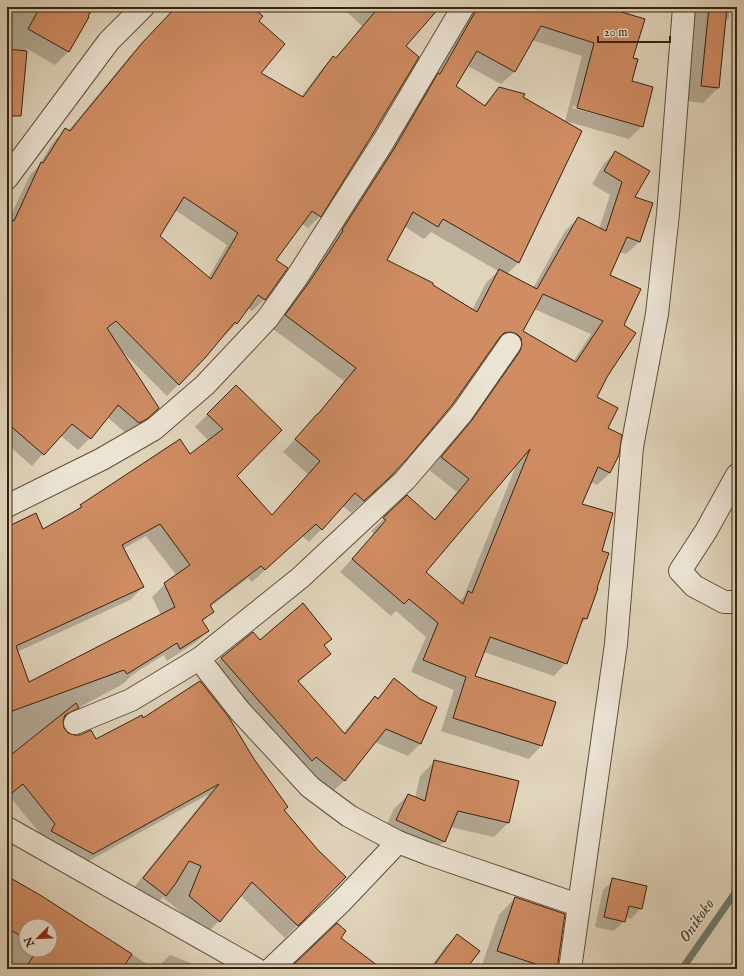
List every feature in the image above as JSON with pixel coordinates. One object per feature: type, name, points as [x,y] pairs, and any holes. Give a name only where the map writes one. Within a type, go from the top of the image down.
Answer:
[{"type":"street","points":[[7,178],[109,41],[143,7]]},
{"type":"street","points":[[7,506],[102,459],[154,429],[205,385],[267,319],[297,277],[383,142],[463,7]]},
{"type":"street","points":[[570,969],[616,644],[632,446],[657,314],[668,214],[684,7]]},
{"type":"street","points":[[76,723],[131,700],[199,659],[300,578],[405,480],[462,412],[510,344]]},
{"type":"street","points":[[737,475],[706,531],[680,571],[694,586],[724,602],[737,602]]},
{"type":"street","points":[[199,659],[239,710],[310,787],[349,816],[398,842],[578,905]]},
{"type":"street","points":[[7,828],[256,969]]},
{"type":"street","points":[[271,969],[341,902],[398,842]]},
{"type":"building","points":[[40,7],[94,7],[69,52],[28,29]]},
{"type":"building","points":[[176,7],[251,7],[263,16],[259,21],[285,44],[261,73],[303,97],[333,56],[336,58],[379,7],[440,7],[406,46],[419,57],[321,217],[312,211],[276,260],[288,268],[265,300],[258,295],[237,324],[235,322],[205,358],[179,385],[116,321],[107,328],[159,408],[147,419],[139,423],[118,405],[91,439],[72,424],[44,455],[7,423],[7,216],[14,221],[41,162],[43,163],[65,128],[70,131],[142,43]],"holes":[[[184,197],[238,233],[211,279],[160,236]]]},
{"type":"building","points":[[478,7],[605,7],[645,19],[633,58],[638,59],[632,81],[653,87],[643,127],[577,108],[594,43],[541,26],[515,72],[477,51],[456,86],[485,106],[499,87],[525,94],[523,97],[582,131],[519,263],[443,219],[438,227],[413,212],[387,260],[433,283],[433,285],[477,312],[499,269],[537,289],[578,217],[606,231],[622,182],[604,171],[615,151],[650,171],[635,197],[653,203],[640,242],[627,237],[610,275],[641,289],[624,325],[636,333],[607,377],[597,397],[618,408],[608,428],[622,435],[619,455],[610,473],[598,467],[582,504],[613,513],[602,551],[609,553],[598,588],[587,619],[583,618],[567,664],[490,637],[475,676],[556,702],[542,746],[453,718],[466,677],[423,660],[438,623],[409,599],[404,604],[352,559],[386,520],[383,518],[407,495],[435,520],[469,479],[441,457],[472,420],[520,351],[522,345],[521,338],[517,334],[511,332],[504,333],[500,337],[452,405],[407,459],[388,479],[364,501],[355,493],[322,530],[316,524],[265,570],[261,566],[210,605],[214,612],[202,620],[209,631],[180,649],[177,643],[127,674],[124,670],[7,713],[7,527],[36,513],[43,529],[82,507],[80,505],[180,439],[190,454],[223,429],[207,414],[236,385],[282,430],[237,476],[272,515],[320,461],[295,439],[356,368],[285,315],[310,281],[343,231],[342,230],[394,149],[438,73],[440,74]],"holes":[[[543,294],[603,321],[576,362],[523,331]],[[530,449],[472,593],[468,591],[463,604],[426,572]],[[160,524],[190,565],[164,583],[175,607],[29,682],[16,646],[144,587],[122,545]]]},
{"type":"building","points":[[709,7],[727,7],[719,88],[701,86]]},
{"type":"building","points":[[7,49],[27,51],[21,116],[7,116]]},
{"type":"building","points":[[303,603],[332,639],[324,645],[331,654],[298,681],[345,734],[375,696],[378,699],[394,678],[420,699],[437,707],[421,744],[386,729],[345,781],[316,757],[312,761],[221,658],[253,632],[260,640]]},
{"type":"building","points":[[200,681],[228,716],[254,759],[288,807],[284,810],[318,850],[346,877],[298,926],[252,882],[220,922],[189,896],[201,866],[189,861],[176,883],[166,896],[143,878],[219,784],[93,854],[51,831],[55,824],[23,784],[7,797],[7,758],[76,703],[79,708],[65,715],[63,721],[64,728],[68,733],[74,735],[80,735],[91,730],[96,739],[142,715],[143,718]]},
{"type":"building","points":[[434,760],[519,781],[509,823],[458,811],[445,842],[396,820],[408,794],[425,801]]},
{"type":"building","points":[[7,876],[40,895],[132,954],[122,969],[25,969],[32,958],[58,958],[58,918],[18,918],[18,934],[7,928]]},
{"type":"building","points":[[612,878],[647,886],[642,909],[629,906],[625,922],[604,917]]},
{"type":"building","points":[[515,897],[565,914],[557,969],[550,969],[497,951]]},
{"type":"building","points":[[337,923],[346,931],[341,938],[382,969],[289,969]]},
{"type":"building","points":[[457,934],[480,951],[466,969],[431,969]]},
{"type":"waterway","name":"Onikoko","points":[[682,969],[737,890]]}]
